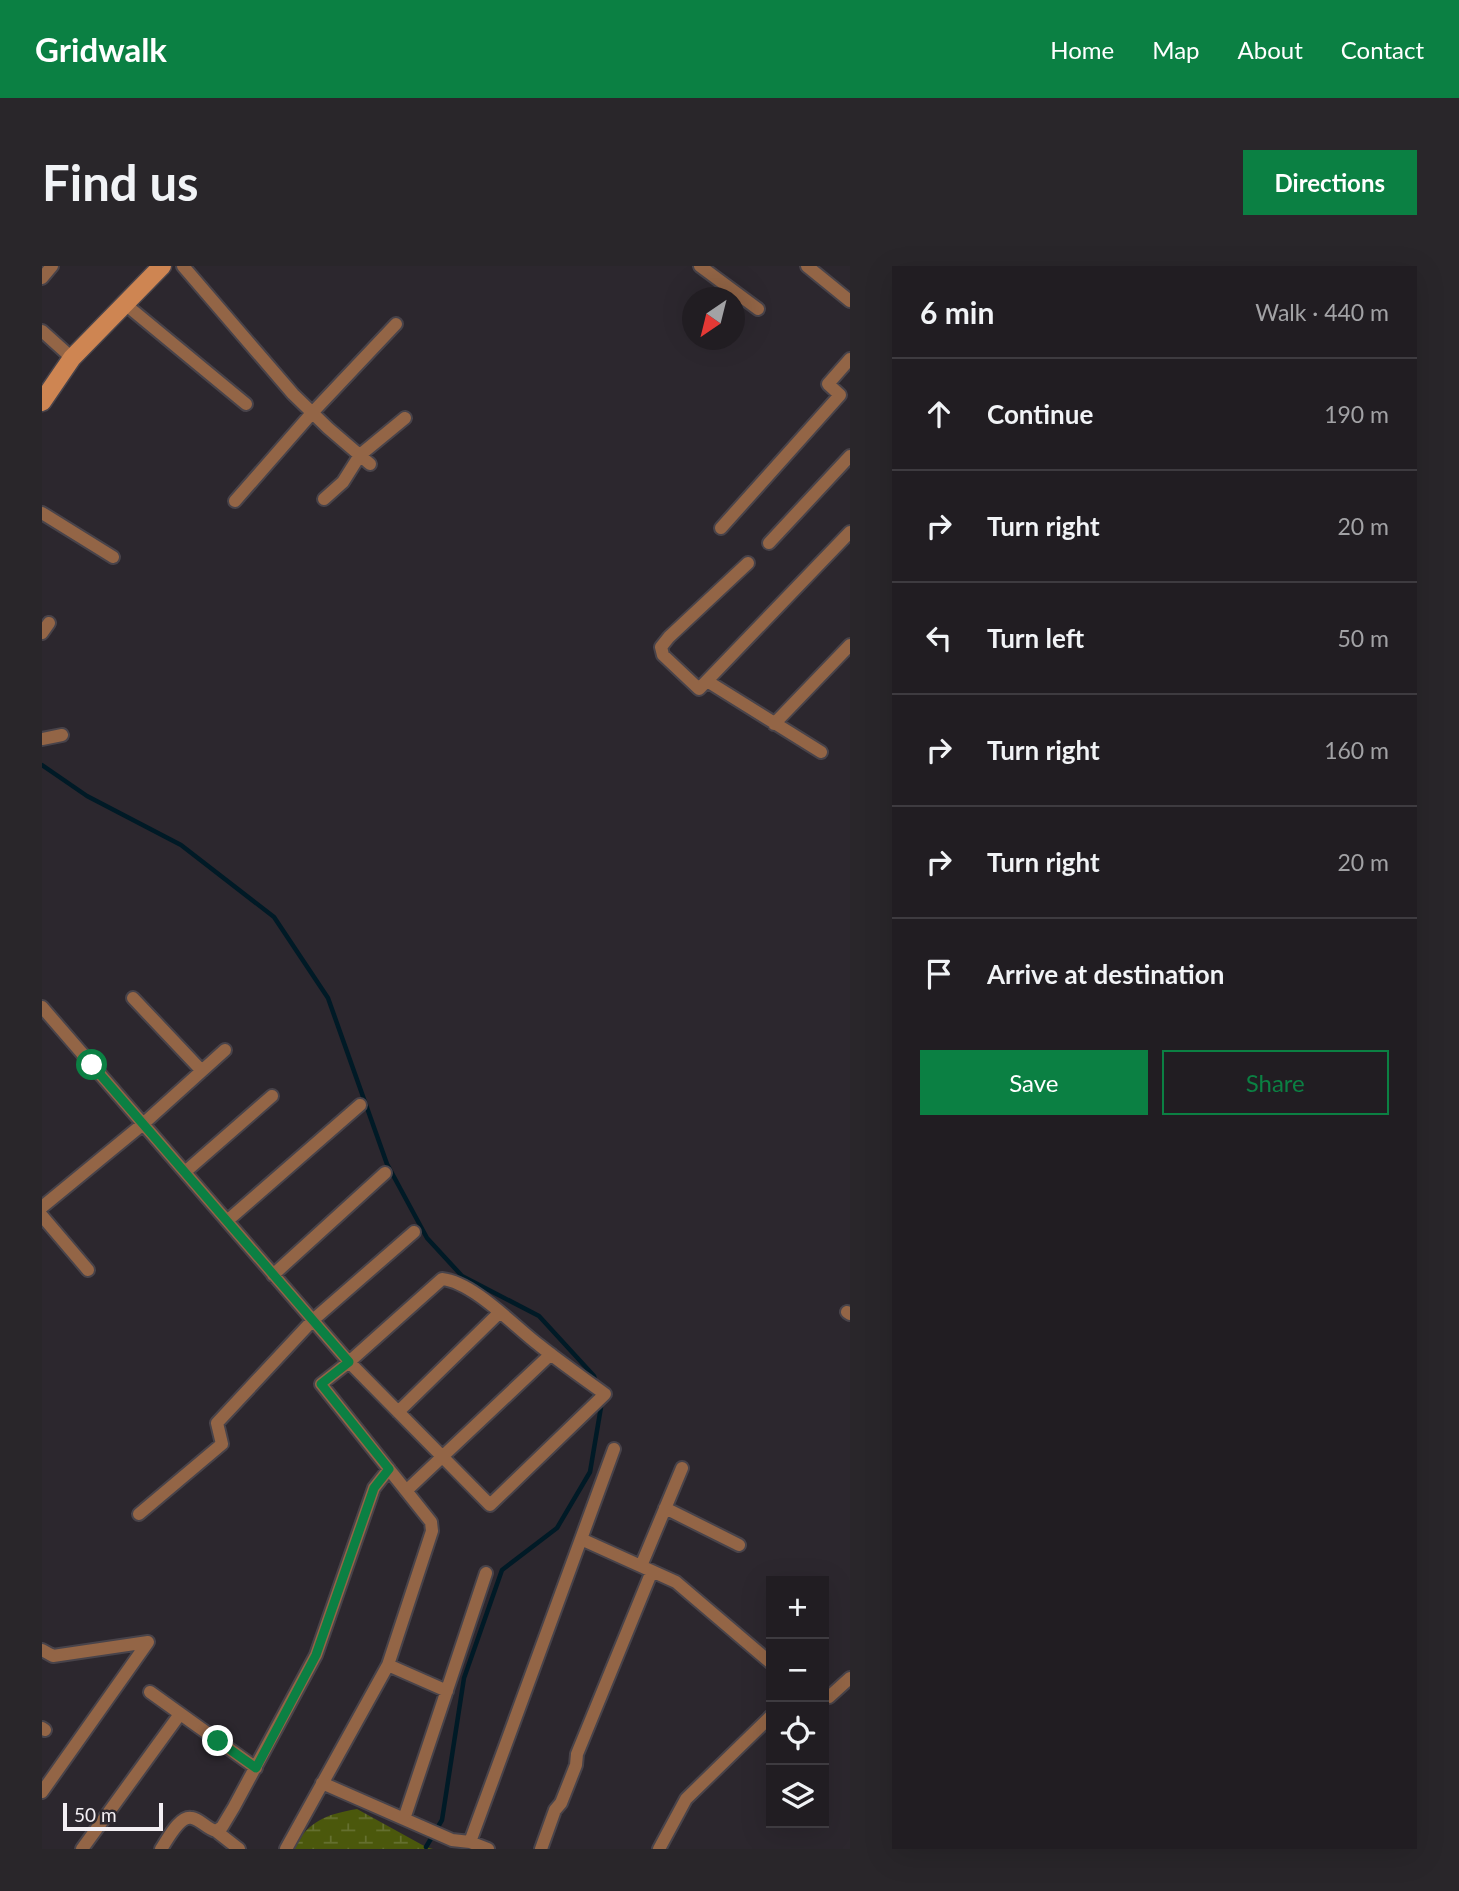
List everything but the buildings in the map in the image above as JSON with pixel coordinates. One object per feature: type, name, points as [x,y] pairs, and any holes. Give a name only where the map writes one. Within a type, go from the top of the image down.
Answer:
[{"type":"street","points":[[42,278],[52,266]]},
{"type":"street","points":[[42,402],[72,358],[162,266]]},
{"type":"street","points":[[183,266],[293,394],[365,459]]},
{"type":"street","points":[[699,266],[758,309]]},
{"type":"street","points":[[807,266],[850,301]]},
{"type":"street","points":[[125,304],[246,404]]},
{"type":"street","points":[[235,501],[312,413],[396,324]]},
{"type":"street","points":[[42,331],[72,358]]},
{"type":"street","points":[[721,528],[840,395],[828,384],[850,359]]},
{"type":"street","points":[[324,499],[405,418]]},
{"type":"street","points":[[769,543],[850,456]]},
{"type":"street","points":[[42,513],[113,558]]},
{"type":"street","points":[[748,563],[661,646],[663,655],[699,689],[850,532]]},
{"type":"street","points":[[774,724],[850,645]]},
{"type":"street","points":[[707,681],[821,752]]},
{"type":"street","points":[[42,739],[62,735]]},
{"type":"street","points":[[133,998],[202,1071]]},
{"type":"street","points":[[42,1007],[349,1362],[490,1505],[605,1394],[500,1312],[453,1280],[442,1279],[349,1362],[321,1384],[431,1522],[432,1531],[388,1665],[286,1849]]},
{"type":"street","points":[[42,1207],[143,1124],[225,1050]]},
{"type":"street","points":[[185,1172],[272,1096]]},
{"type":"street","points":[[227,1221],[360,1105]]},
{"type":"street","points":[[273,1275],[385,1173]]},
{"type":"street","points":[[42,1216],[89,1270]]},
{"type":"street","points":[[139,1514],[222,1444],[216,1423],[313,1321],[414,1232]]},
{"type":"street","points":[[398,1412],[500,1312]]},
{"type":"street","points":[[406,1491],[551,1354]]},
{"type":"street","points":[[470,1842],[614,1449]]},
{"type":"street","points":[[541,1849],[576,1765],[577,1754],[646,1568],[665,1508],[682,1468]]},
{"type":"street","points":[[216,1831],[222,1827],[256,1768],[316,1655],[374,1488],[389,1469]]},
{"type":"street","points":[[665,1508],[739,1545]]},
{"type":"street","points":[[581,1539],[676,1581],[766,1659]]},
{"type":"street","points":[[404,1819],[486,1573]]},
{"type":"street","points":[[42,1650],[53,1656],[148,1642],[42,1792]]},
{"type":"street","points":[[388,1665],[447,1691]]},
{"type":"street","points":[[829,1697],[850,1678]]},
{"type":"street","points":[[150,1692],[256,1768]]},
{"type":"street","points":[[82,1849],[180,1714]]},
{"type":"street","points":[[659,1849],[686,1799],[766,1721]]},
{"type":"street","points":[[322,1783],[453,1840],[470,1842],[488,1849]]},
{"type":"street","points":[[161,1849],[180,1822],[187,1818],[216,1831],[239,1849]]},
{"type":"green space","points":[[357,1809],[433,1849],[292,1849],[319,1820]]},
{"type":"waterway","points":[[42,765],[87,796],[181,845],[274,917],[328,998],[387,1164],[427,1238],[462,1276],[539,1316],[594,1376],[596,1383]]},
{"type":"waterway","points":[[426,1847],[442,1820],[464,1678],[502,1570],[557,1528],[590,1472],[600,1402]]},
{"type":"route","points":[[92,1065],[349,1362],[321,1384],[389,1469],[374,1488],[316,1655],[256,1768],[218,1741]]}]
